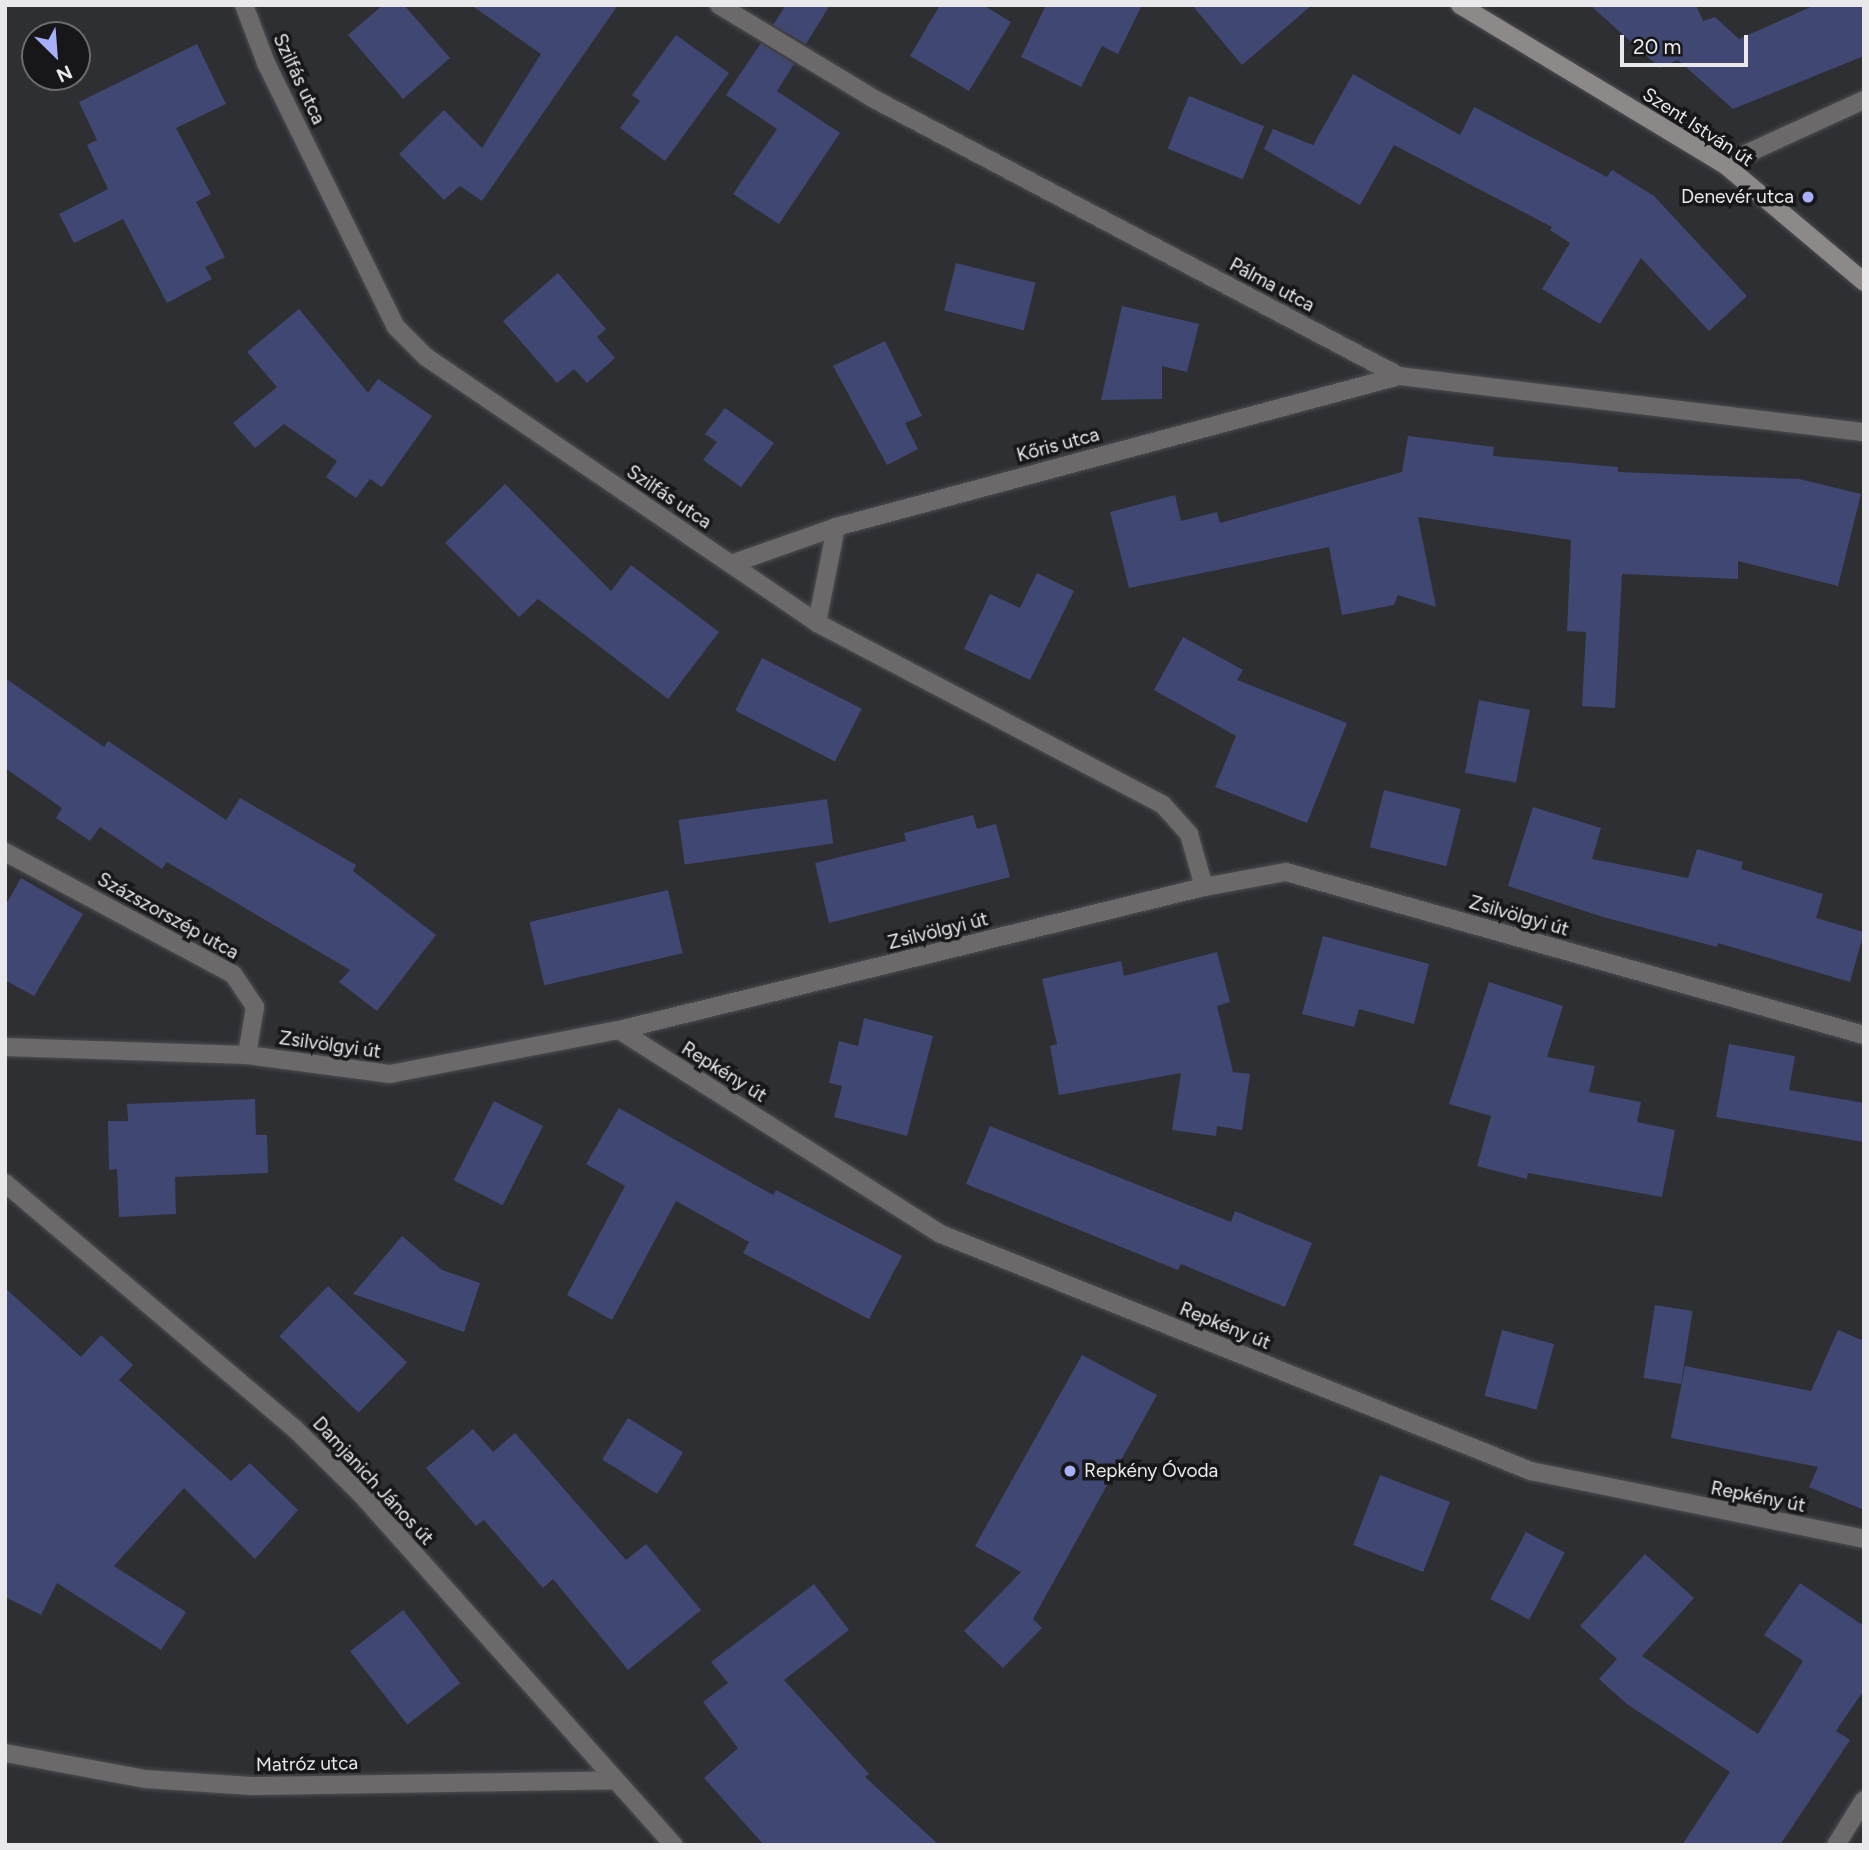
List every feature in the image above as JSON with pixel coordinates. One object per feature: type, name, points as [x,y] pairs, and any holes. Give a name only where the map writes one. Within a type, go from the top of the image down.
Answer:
[{"type":"street","name":"Szilfás utca","points":[[244,5],[266,63],[396,327],[426,357],[817,623],[1163,805],[1189,834],[1204,887]]},
{"type":"street","name":"Pálma utca","points":[[719,5],[876,100],[1399,376],[1863,427]]},
{"type":"street","name":"Szent István út","points":[[1460,5],[1724,164],[1864,282]]},
{"type":"street","points":[[1724,164],[1864,100]]},
{"type":"street","name":"Kőris utca","points":[[730,564],[836,527],[1399,376]]},
{"type":"street","points":[[817,623],[836,527]]},
{"type":"street","name":"Százszorszép utca","points":[[5,852],[233,974],[255,1006],[247,1055]]},
{"type":"street","name":"Zsilvölgyi út","points":[[5,1047],[247,1055],[390,1074],[619,1030],[1204,887],[1286,872],[1864,1035]]},
{"type":"street","name":"Repkény út","points":[[619,1030],[941,1234],[1531,1471],[1864,1539]]},
{"type":"street","name":"Damjanich János út","points":[[5,1183],[305,1438],[361,1494],[613,1780],[674,1845]]},
{"type":"street","name":"Matróz utca","points":[[5,1753],[145,1779],[251,1786],[613,1780]]},
{"type":"street","points":[[1836,1845],[1864,1800]]},
{"type":"building","points":[[383,5],[404,5],[450,58],[403,99],[348,35]]},
{"type":"building","points":[[471,5],[618,5],[482,201],[460,186],[444,200],[399,154],[444,110],[482,148],[541,54]]},
{"type":"building","points":[[786,5],[830,5],[806,44],[773,25]]},
{"type":"building","points":[[940,5],[983,5],[1011,22],[969,91],[910,56]]},
{"type":"building","points":[[1046,5],[1142,5],[1118,54],[1102,46],[1081,87],[1021,57]]},
{"type":"building","points":[[1192,5],[1312,5],[1242,65]]},
{"type":"building","points":[[1590,5],[1696,5],[1703,21],[1715,17],[1739,39],[1815,5],[1864,5],[1864,56],[1733,109],[1678,60],[1660,68]]},
{"type":"building","points":[[676,35],[729,73],[665,161],[620,128],[640,101],[632,95]]},
{"type":"building","points":[[761,43],[794,64],[777,91],[840,133],[779,224],[733,194],[777,129],[726,95]]},
{"type":"building","points":[[197,44],[226,104],[176,128],[211,194],[196,202],[225,257],[205,267],[212,279],[167,303],[123,219],[74,243],[59,214],[108,189],[87,145],[97,140],[79,102]]},
{"type":"building","points":[[1353,74],[1460,135],[1474,107],[1607,177],[1612,170],[1654,196],[1747,296],[1709,331],[1641,258],[1600,324],[1542,289],[1570,243],[1550,230],[1552,227],[1394,145],[1360,205],[1264,149],[1273,129],[1313,145]]},
{"type":"building","points":[[1189,96],[1264,126],[1243,179],[1168,149]]},
{"type":"building","points":[[956,263],[1036,283],[1024,330],[944,311]]},
{"type":"building","points":[[558,273],[606,329],[597,337],[615,358],[587,383],[574,369],[557,383],[503,321]]},
{"type":"building","points":[[1122,306],[1199,324],[1187,372],[1162,366],[1162,399],[1101,400]]},
{"type":"building","points":[[299,309],[368,393],[378,379],[432,416],[382,487],[370,479],[356,498],[326,477],[337,461],[284,424],[255,448],[233,423],[277,387],[247,352]]},
{"type":"building","points":[[885,341],[922,416],[905,423],[918,449],[887,465],[833,366]]},
{"type":"building","points":[[725,408],[774,443],[741,487],[703,460],[717,442],[705,434]]},
{"type":"building","points":[[1408,436],[1494,447],[1493,456],[1618,467],[1618,472],[1799,479],[1861,494],[1838,586],[1738,561],[1738,579],[1622,574],[1615,708],[1582,706],[1586,632],[1567,631],[1571,540],[1418,517],[1436,607],[1398,595],[1394,605],[1342,615],[1329,547],[1129,588],[1110,512],[1175,495],[1181,521],[1217,512],[1220,523],[1402,472]]},
{"type":"building","points":[[505,484],[611,591],[631,565],[719,632],[668,699],[538,599],[519,617],[445,543]]},
{"type":"building","points":[[1037,573],[1074,591],[1030,680],[964,649],[990,594],[1020,608]]},
{"type":"building","points":[[1183,637],[1243,670],[1237,680],[1347,723],[1307,823],[1215,787],[1236,736],[1154,690]]},
{"type":"building","points":[[762,658],[862,709],[835,761],[735,711]]},
{"type":"building","points":[[5,678],[104,747],[108,741],[226,820],[240,798],[356,865],[353,871],[436,935],[377,1011],[339,982],[350,970],[167,862],[162,869],[100,827],[90,841],[56,818],[62,808],[5,768]]},
{"type":"building","points":[[1479,700],[1530,710],[1516,783],[1465,773]]},
{"type":"building","points":[[1384,790],[1461,809],[1446,866],[1370,847]]},
{"type":"building","points":[[827,799],[833,844],[685,864],[678,820]]},
{"type":"building","points":[[1533,807],[1601,828],[1592,859],[1688,878],[1697,849],[1743,862],[1741,869],[1823,894],[1816,918],[1864,932],[1850,982],[1718,943],[1717,947],[1603,917],[1508,886]]},
{"type":"building","points":[[973,815],[977,829],[996,824],[1010,877],[829,923],[815,863],[906,841],[904,833]]},
{"type":"building","points":[[21,878],[83,914],[34,996],[5,980],[5,906]]},
{"type":"building","points":[[668,890],[683,953],[544,985],[530,922]]},
{"type":"building","points":[[1323,936],[1429,964],[1414,1024],[1359,1009],[1354,1027],[1302,1014]]},
{"type":"building","points":[[1217,952],[1230,1002],[1217,1006],[1233,1072],[1250,1074],[1242,1130],[1217,1126],[1216,1136],[1172,1130],[1181,1073],[1059,1095],[1050,1046],[1057,1044],[1042,979],[1121,961],[1124,976]]},
{"type":"building","points":[[1489,982],[1563,1006],[1547,1057],[1595,1066],[1589,1092],[1641,1102],[1637,1122],[1675,1130],[1662,1197],[1528,1173],[1527,1179],[1477,1166],[1491,1116],[1449,1104]]},
{"type":"building","points":[[864,1018],[933,1036],[907,1136],[834,1117],[842,1086],[829,1083],[839,1041],[858,1046]]},
{"type":"building","points":[[1729,1044],[1795,1056],[1789,1090],[1864,1103],[1864,1142],[1716,1117]]},
{"type":"building","points":[[255,1099],[256,1135],[267,1135],[268,1173],[175,1177],[176,1214],[119,1217],[117,1169],[109,1170],[108,1121],[128,1121],[127,1104]]},
{"type":"building","points":[[494,1101],[543,1126],[503,1205],[454,1180]]},
{"type":"building","points":[[619,1108],[773,1195],[776,1190],[902,1256],[869,1319],[743,1253],[749,1242],[676,1201],[612,1320],[567,1295],[625,1186],[586,1164]]},
{"type":"building","points":[[990,1126],[1231,1222],[1235,1211],[1312,1243],[1285,1307],[1181,1264],[1178,1270],[966,1184]]},
{"type":"building","points":[[402,1236],[442,1270],[480,1283],[464,1332],[353,1294]]},
{"type":"building","points":[[328,1286],[407,1362],[359,1413],[279,1336]]},
{"type":"building","points":[[5,1288],[81,1357],[101,1335],[133,1365],[119,1380],[231,1481],[250,1463],[298,1510],[255,1559],[184,1488],[114,1566],[186,1612],[161,1650],[57,1583],[41,1615],[5,1597]]},
{"type":"building","points":[[1655,1305],[1693,1311],[1681,1384],[1643,1378]]},
{"type":"building","points":[[1502,1330],[1554,1344],[1537,1410],[1484,1396]]},
{"type":"building","points":[[1838,1330],[1864,1341],[1864,1510],[1809,1487],[1818,1467],[1671,1438],[1685,1366],[1811,1391]]},
{"type":"building","points":[[1082,1355],[1157,1395],[1033,1619],[1042,1628],[1003,1668],[964,1631],[1021,1572],[975,1546]]},
{"type":"building","points":[[628,1418],[683,1452],[657,1494],[602,1460]]},
{"type":"building","points":[[473,1429],[493,1452],[515,1433],[626,1560],[646,1544],[701,1610],[628,1670],[553,1579],[543,1588],[484,1520],[476,1526],[426,1468]]},
{"type":"building","points":[[1380,1475],[1450,1502],[1423,1572],[1353,1545]]},
{"type":"building","points":[[1526,1532],[1565,1553],[1529,1620],[1490,1599]]},
{"type":"building","points":[[1645,1554],[1694,1598],[1642,1656],[1758,1734],[1803,1661],[1764,1635],[1800,1583],[1864,1626],[1864,1690],[1836,1731],[1850,1740],[1780,1845],[1682,1845],[1730,1772],[1627,1704],[1599,1679],[1617,1659],[1580,1626]]},
{"type":"building","points":[[814,1584],[849,1630],[784,1680],[869,1774],[865,1777],[939,1845],[764,1845],[704,1778],[738,1748],[703,1702],[728,1683],[711,1662]]},
{"type":"building","points":[[403,1610],[460,1683],[407,1725],[350,1651]]},
{"type":"place","name":"Denevér utca","points":[[1808,197]]},
{"type":"place","name":"Repkény Óvoda","points":[[1070,1471]]}]
